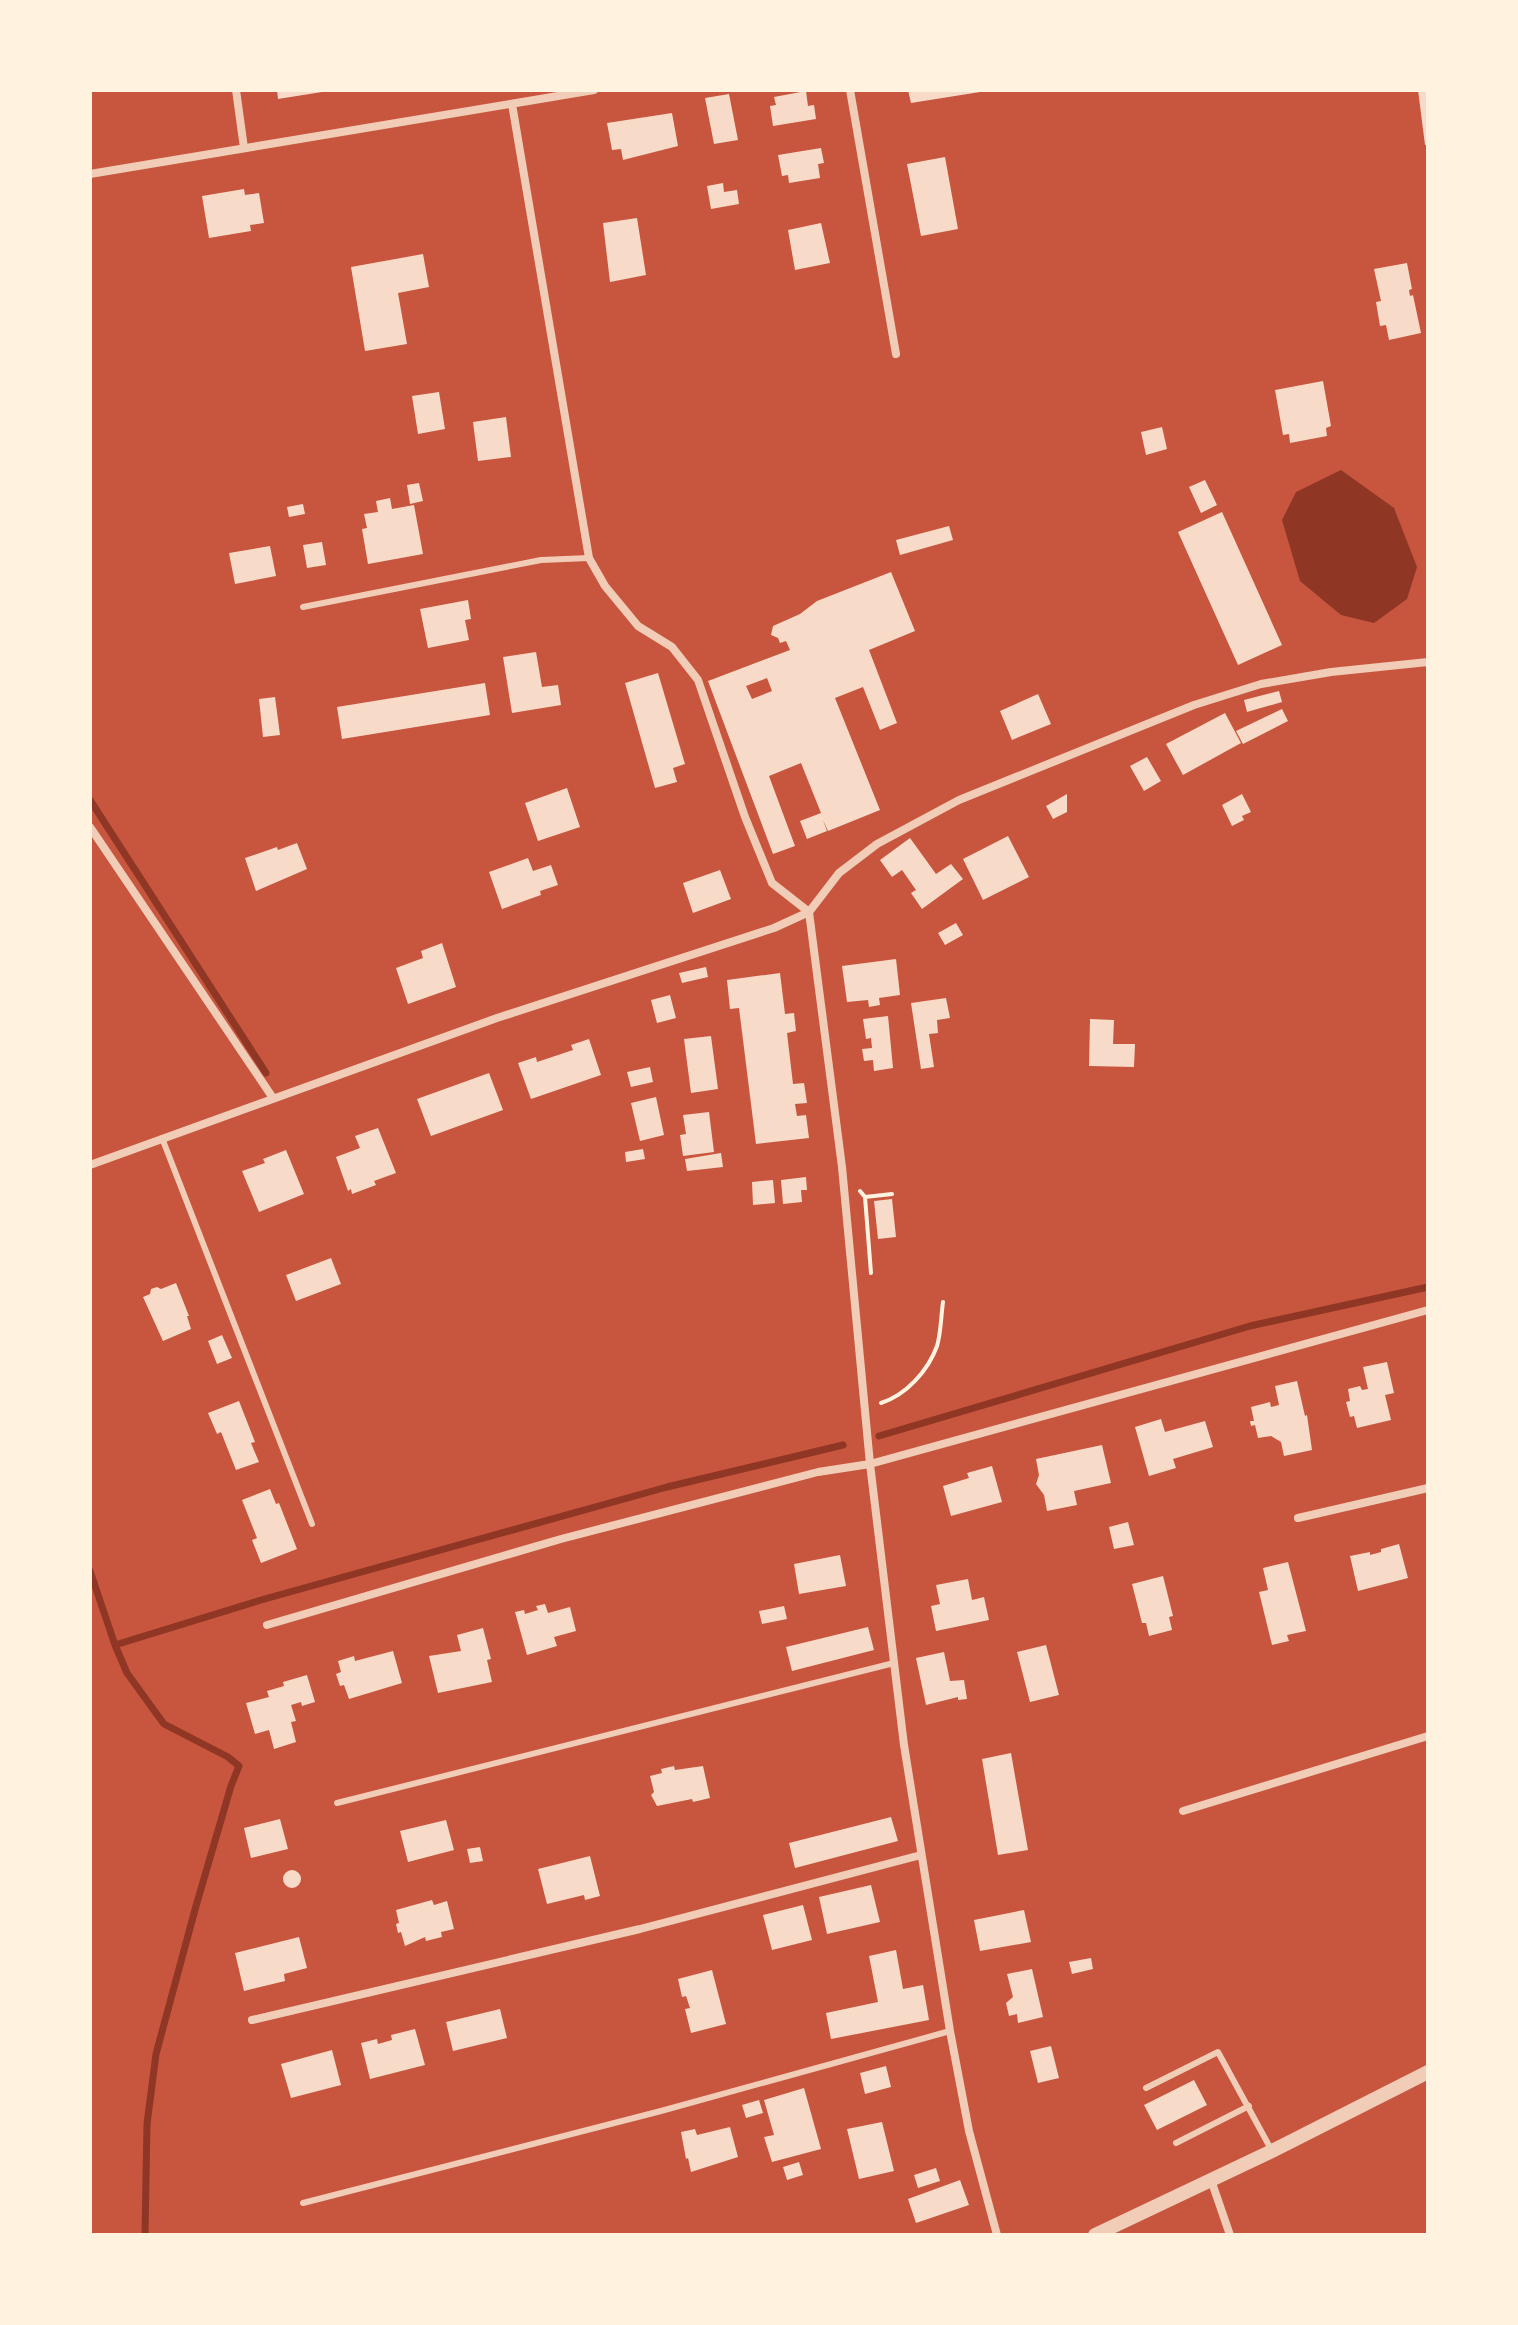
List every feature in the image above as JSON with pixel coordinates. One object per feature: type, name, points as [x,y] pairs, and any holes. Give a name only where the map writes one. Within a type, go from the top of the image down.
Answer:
[{"type":"street","points":[[236,90],[244,148]]},
{"type":"street","points":[[90,174],[594,90]]},
{"type":"street","points":[[850,90],[896,354]]},
{"type":"street","points":[[512,104],[589,558],[605,586],[638,626],[672,647],[698,680],[745,817],[772,883],[809,912],[842,1167],[870,1464],[921,1855],[969,2131],[997,2235]]},
{"type":"street","points":[[90,1165],[497,1018],[774,928],[809,912],[839,873],[877,844],[959,800],[1194,705],[1261,684],[1331,672],[1428,662]]},
{"type":"street","points":[[90,827],[273,1098]]},
{"type":"street","points":[[267,1625],[561,1539],[818,1472],[870,1464],[1428,1310]]},
{"type":"street","points":[[1298,1518],[1428,1488]]},
{"type":"street","points":[[1183,1811],[1428,1736]]},
{"type":"street","points":[[252,2020],[640,1929],[921,1855]]},
{"type":"street","points":[[1095,2235],[1428,2072]]},
{"type":"street","points":[[1211,2180],[1230,2235]]},
{"type":"lane","points":[[303,607],[541,560],[589,558]]},
{"type":"lane","points":[[162,1138],[312,1524]]},
{"type":"lane","points":[[337,1803],[894,1663]]},
{"type":"lane","points":[[303,2203],[646,2115],[950,2031]]},
{"type":"lane","points":[[1146,2088],[1218,2052],[1272,2151]]},
{"type":"lane","points":[[1176,2143],[1249,2106]]},
{"type":"path","points":[[865,1197],[892,1194]]},
{"type":"path","points":[[881,1403],[906,1390],[923,1372],[937,1346],[943,1302]]},
{"type":"shaded area","points":[[1341,470],[1394,508],[1417,567],[1407,599],[1374,623],[1341,615],[1300,581],[1282,520],[1296,492]]},
{"type":"building","points":[[277,90],[322,90],[322,92],[278,99]]},
{"type":"building","points":[[908,90],[980,90],[980,92],[911,103]]},
{"type":"building","points":[[1418,90],[1428,90],[1428,144],[1425,145]]},
{"type":"building","points":[[806,91],[808,106],[814,105],[816,119],[773,126],[770,106],[776,105],[774,97]]},
{"type":"building","points":[[729,94],[738,140],[714,144],[705,98]]},
{"type":"building","points":[[672,113],[678,146],[623,160],[621,149],[612,150],[607,123]]},
{"type":"building","points":[[821,148],[824,163],[818,164],[820,178],[789,183],[788,175],[782,176],[778,155]]},
{"type":"building","points":[[945,157],[958,229],[921,236],[907,164]]},
{"type":"building","points":[[723,183],[724,192],[737,190],[739,204],[711,209],[707,186]]},
{"type":"building","points":[[244,189],[245,195],[259,193],[264,223],[250,225],[251,231],[209,238],[202,196]]},
{"type":"building","points":[[637,218],[646,275],[610,282],[603,223]]},
{"type":"building","points":[[821,223],[830,263],[795,270],[788,230]]},
{"type":"building","points":[[423,254],[429,287],[398,293],[407,344],[365,351],[351,267]]},
{"type":"building","points":[[1407,263],[1412,289],[1409,290],[1410,296],[1413,295],[1421,333],[1389,340],[1386,325],[1380,326],[1376,302],[1381,301],[1374,269]]},
{"type":"building","points":[[1323,381],[1331,426],[1326,428],[1327,436],[1290,443],[1289,434],[1283,435],[1275,390]]},
{"type":"building","points":[[439,392],[445,429],[418,434],[412,396]]},
{"type":"building","points":[[506,417],[511,457],[478,461],[473,422]]},
{"type":"building","points":[[1162,427],[1167,449],[1146,455],[1141,432]]},
{"type":"building","points":[[1205,480],[1217,505],[1201,513],[1189,487]]},
{"type":"building","points":[[419,483],[423,501],[410,504],[407,485]]},
{"type":"building","points":[[390,498],[392,509],[414,505],[423,554],[368,564],[362,529],[367,528],[364,514],[378,512],[376,501]]},
{"type":"building","points":[[303,504],[305,514],[289,517],[287,507]]},
{"type":"building","points":[[1222,512],[1282,645],[1238,665],[1178,532]]},
{"type":"building","points":[[949,526],[953,540],[900,555],[896,540]]},
{"type":"building","points":[[322,542],[326,565],[307,568],[303,545]]},
{"type":"building","points":[[270,546],[276,576],[235,584],[229,553]]},
{"type":"building","points":[[891,572],[915,631],[869,650],[897,723],[880,730],[863,687],[835,698],[880,810],[828,831],[823,820],[827,831],[807,839],[800,821],[821,813],[801,763],[769,776],[795,846],[773,854],[708,681],[790,650],[786,641],[780,643],[778,638],[771,635],[773,626],[800,614],[817,601]],"holes":[[[767,678],[772,691],[752,699],[746,686]]]},
{"type":"building","points":[[468,600],[471,619],[465,620],[469,640],[428,648],[420,609]]},
{"type":"building","points":[[536,652],[542,687],[558,685],[561,705],[512,713],[503,657]]},
{"type":"building","points":[[658,673],[685,764],[673,768],[677,782],[655,788],[625,683]]},
{"type":"building","points":[[485,683],[490,715],[342,739],[337,707]]},
{"type":"building","points":[[1279,691],[1282,702],[1247,712],[1244,700]]},
{"type":"building","points":[[1038,694],[1051,724],[1012,740],[1000,711]]},
{"type":"building","points":[[275,697],[280,735],[263,737],[259,699]]},
{"type":"building","points":[[1282,709],[1288,721],[1243,744],[1236,731]]},
{"type":"building","points":[[1225,713],[1241,743],[1183,775],[1166,744]]},
{"type":"building","points":[[1147,757],[1161,781],[1144,791],[1130,766]]},
{"type":"building","points":[[567,788],[580,827],[538,841],[525,803]]},
{"type":"building","points":[[1067,794],[1067,812],[1053,819],[1046,806]]},
{"type":"building","points":[[1242,794],[1251,812],[1232,826],[1222,805]]},
{"type":"building","points":[[1008,836],[1029,877],[983,900],[963,859]]},
{"type":"building","points":[[910,838],[936,874],[951,864],[963,879],[922,909],[911,893],[916,890],[902,870],[892,877],[880,860]]},
{"type":"building","points":[[297,843],[307,869],[256,891],[245,858]]},
{"type":"building","points":[[528,858],[533,871],[551,865],[558,885],[540,891],[541,895],[502,909],[489,872]]},
{"type":"building","points":[[720,870],[731,899],[693,913],[683,883]]},
{"type":"building","points":[[956,923],[963,935],[945,945],[938,933]]},
{"type":"building","points":[[442,943],[456,987],[408,1004],[396,968],[423,958],[421,951]]},
{"type":"building","points":[[896,959],[900,995],[879,998],[880,1005],[869,1007],[868,1000],[847,1002],[842,966]]},
{"type":"building","points":[[706,967],[708,977],[682,983],[679,973]]},
{"type":"building","points":[[780,973],[785,1014],[794,1013],[796,1031],[787,1033],[793,1084],[804,1083],[807,1103],[795,1104],[797,1116],[806,1115],[809,1138],[756,1144],[739,1008],[730,1009],[727,980]]},
{"type":"building","points":[[670,995],[676,1018],[657,1023],[651,1000]]},
{"type":"building","points":[[946,998],[950,1018],[937,1020],[938,1033],[929,1034],[934,1067],[921,1069],[911,1003]]},
{"type":"building","points":[[888,1016],[893,1068],[874,1071],[873,1060],[864,1061],[862,1049],[872,1048],[871,1038],[866,1039],[863,1019]]},
{"type":"building","points":[[1090,1019],[1114,1020],[1113,1044],[1135,1044],[1134,1067],[1089,1066]]},
{"type":"building","points":[[711,1036],[718,1089],[691,1093],[684,1039]]},
{"type":"building","points":[[589,1039],[601,1075],[531,1099],[518,1063],[536,1057],[537,1062],[573,1050],[571,1045]]},
{"type":"building","points":[[650,1067],[653,1082],[631,1087],[627,1072]]},
{"type":"building","points":[[489,1073],[503,1110],[431,1136],[417,1099]]},
{"type":"building","points":[[656,1097],[664,1135],[640,1141],[631,1103]]},
{"type":"building","points":[[709,1112],[714,1152],[683,1156],[680,1135],[686,1134],[683,1115]]},
{"type":"building","points":[[378,1128],[396,1173],[352,1194],[351,1189],[348,1191],[336,1157],[360,1148],[355,1136]]},
{"type":"building","points":[[643,1149],[645,1159],[626,1162],[625,1152]]},
{"type":"building","points":[[286,1150],[304,1194],[259,1212],[242,1171],[265,1163],[263,1159]]},
{"type":"building","points":[[721,1153],[723,1167],[687,1171],[685,1159]]},
{"type":"building","points":[[806,1177],[807,1190],[801,1190],[802,1202],[783,1204],[781,1180]]},
{"type":"building","points":[[773,1180],[775,1203],[753,1205],[752,1182]]},
{"type":"building","points":[[892,1199],[896,1237],[878,1239],[874,1201]]},
{"type":"building","points":[[331,1258],[341,1284],[296,1301],[286,1275]]},
{"type":"building","points":[[176,1283],[191,1329],[163,1341],[143,1297],[150,1294],[151,1289]]},
{"type":"building","points":[[222,1335],[232,1358],[217,1364],[208,1341]]},
{"type":"building","points":[[1387,1362],[1394,1393],[1385,1395],[1391,1420],[1357,1428],[1346,1402],[1350,1401],[1348,1389],[1360,1386],[1362,1390],[1368,1389],[1363,1367]]},
{"type":"building","points":[[1297,1381],[1307,1415],[1312,1450],[1284,1456],[1281,1442],[1271,1436],[1258,1438],[1255,1425],[1251,1426],[1250,1421],[1254,1421],[1251,1407],[1270,1402],[1271,1407],[1279,1405],[1275,1386]]},
{"type":"building","points":[[239,1401],[255,1442],[251,1443],[259,1462],[236,1470],[221,1432],[217,1434],[208,1413]]},
{"type":"building","points":[[1161,1419],[1165,1432],[1205,1421],[1213,1447],[1173,1459],[1176,1468],[1149,1476],[1135,1427]]},
{"type":"building","points":[[1102,1445],[1111,1483],[1074,1491],[1077,1505],[1047,1511],[1044,1495],[1036,1484],[1039,1475],[1036,1459]]},
{"type":"building","points":[[992,1466],[1002,1502],[951,1516],[943,1486],[969,1478],[967,1473]]},
{"type":"building","points":[[270,1489],[276,1504],[279,1503],[297,1549],[261,1563],[252,1540],[257,1538],[242,1500]]},
{"type":"building","points":[[1128,1522],[1134,1545],[1114,1549],[1109,1527]]},
{"type":"building","points":[[1399,1544],[1408,1578],[1358,1591],[1350,1556],[1370,1552],[1370,1555]]},
{"type":"building","points":[[840,1555],[846,1586],[799,1594],[794,1564]]},
{"type":"building","points":[[1288,1562],[1306,1631],[1287,1635],[1289,1641],[1272,1645],[1259,1592],[1268,1590],[1263,1568]]},
{"type":"building","points":[[1163,1576],[1173,1616],[1169,1617],[1172,1630],[1149,1636],[1146,1623],[1142,1623],[1132,1584]]},
{"type":"building","points":[[968,1579],[972,1600],[984,1597],[989,1620],[936,1631],[931,1606],[940,1604],[936,1585]]},
{"type":"building","points":[[545,1604],[548,1613],[570,1607],[576,1631],[554,1637],[557,1646],[527,1655],[515,1612],[524,1610],[525,1614]]},
{"type":"building","points":[[784,1606],[787,1619],[762,1624],[759,1611]]},
{"type":"building","points":[[868,1627],[874,1650],[792,1671],[786,1647]]},
{"type":"building","points":[[483,1628],[491,1659],[487,1660],[492,1682],[438,1693],[429,1656],[461,1651],[457,1635]]},
{"type":"building","points":[[1046,1645],[1059,1695],[1030,1702],[1017,1652]]},
{"type":"building","points":[[393,1651],[402,1683],[349,1699],[336,1674],[341,1672],[338,1661],[354,1656],[355,1661]]},
{"type":"building","points":[[944,1652],[950,1681],[964,1680],[967,1699],[958,1700],[958,1697],[926,1705],[916,1658]]},
{"type":"building","points":[[307,1675],[315,1702],[291,1705],[296,1721],[291,1722],[296,1742],[274,1749],[269,1730],[255,1734],[246,1703],[269,1697],[267,1691],[284,1686],[283,1682]]},
{"type":"building","points":[[1011,1753],[1028,1850],[998,1855],[982,1759]]},
{"type":"building","points":[[674,1766],[675,1770],[703,1766],[710,1798],[657,1806],[651,1795],[654,1792],[650,1776]]},
{"type":"building","points":[[891,1817],[898,1841],[795,1868],[789,1843]]},
{"type":"building","points":[[280,1819],[288,1849],[251,1858],[244,1828]]},
{"type":"building","points":[[446,1820],[454,1850],[408,1862],[400,1831]]},
{"type":"building","points":[[480,1847],[483,1861],[470,1863],[467,1849]]},
{"type":"building","points":[[590,1856],[600,1896],[585,1900],[584,1895],[547,1904],[538,1869]]},
{"type":"building","points":[[292,1870],[301,1879],[292,1888],[283,1879]]},
{"type":"building","points":[[871,1885],[880,1922],[827,1934],[819,1897]]},
{"type":"building","points":[[432,1900],[434,1905],[447,1901],[454,1929],[441,1932],[442,1937],[426,1941],[425,1937],[405,1946],[401,1932],[398,1933],[396,1910]]},
{"type":"building","points":[[803,1905],[812,1940],[772,1950],[763,1915]]},
{"type":"building","points":[[1024,1910],[1031,1942],[980,1951],[974,1920]]},
{"type":"building","points":[[299,1937],[307,1968],[284,1974],[285,1981],[244,1991],[235,1953]]},
{"type":"building","points":[[896,1950],[903,1989],[923,1985],[929,2020],[831,2039],[826,2013],[878,2002],[869,1956]]},
{"type":"building","points":[[1091,1958],[1093,1969],[1072,1974],[1069,1962]]},
{"type":"building","points":[[1032,1969],[1043,2017],[1018,2023],[1017,2014],[1009,2016],[1006,2003],[1013,1997],[1007,1974]]},
{"type":"building","points":[[712,1970],[726,2024],[691,2033],[685,2009],[690,2008],[686,1996],[682,1997],[678,1979]]},
{"type":"building","points":[[500,2009],[507,2038],[453,2051],[446,2022]]},
{"type":"building","points":[[415,2029],[425,2065],[370,2079],[361,2043],[377,2039],[378,2044],[392,2040],[391,2035]]},
{"type":"building","points":[[1051,2046],[1059,2078],[1038,2083],[1030,2051]]},
{"type":"building","points":[[332,2050],[341,2085],[291,2098],[281,2064]]},
{"type":"building","points":[[886,2066],[891,2087],[865,2094],[860,2073]]},
{"type":"building","points":[[1194,2080],[1207,2105],[1157,2130],[1144,2105]]},
{"type":"building","points":[[804,2088],[821,2149],[772,2162],[764,2137],[774,2135],[764,2100]]},
{"type":"building","points":[[759,2100],[763,2113],[746,2118],[742,2105]]},
{"type":"building","points":[[882,2122],[894,2171],[859,2179],[847,2129]]},
{"type":"building","points":[[730,2127],[738,2157],[691,2172],[681,2132],[695,2129],[697,2135]]},
{"type":"building","points":[[799,2162],[803,2175],[787,2180],[783,2167]]},
{"type":"building","points":[[936,2168],[940,2181],[918,2188],[914,2175]]},
{"type":"building","points":[[960,2180],[969,2205],[916,2223],[908,2199]]},
{"type":"waterway","points":[[90,800],[266,1073]]},
{"type":"waterway","points":[[879,1436],[1250,1326],[1428,1287]]},
{"type":"waterway","points":[[115,1645],[261,1600],[667,1487],[843,1445]]},
{"type":"waterway","points":[[90,1571],[127,1673],[164,1724],[228,1757],[239,1766],[196,1906],[156,2054],[147,2124],[145,2235]]}]
